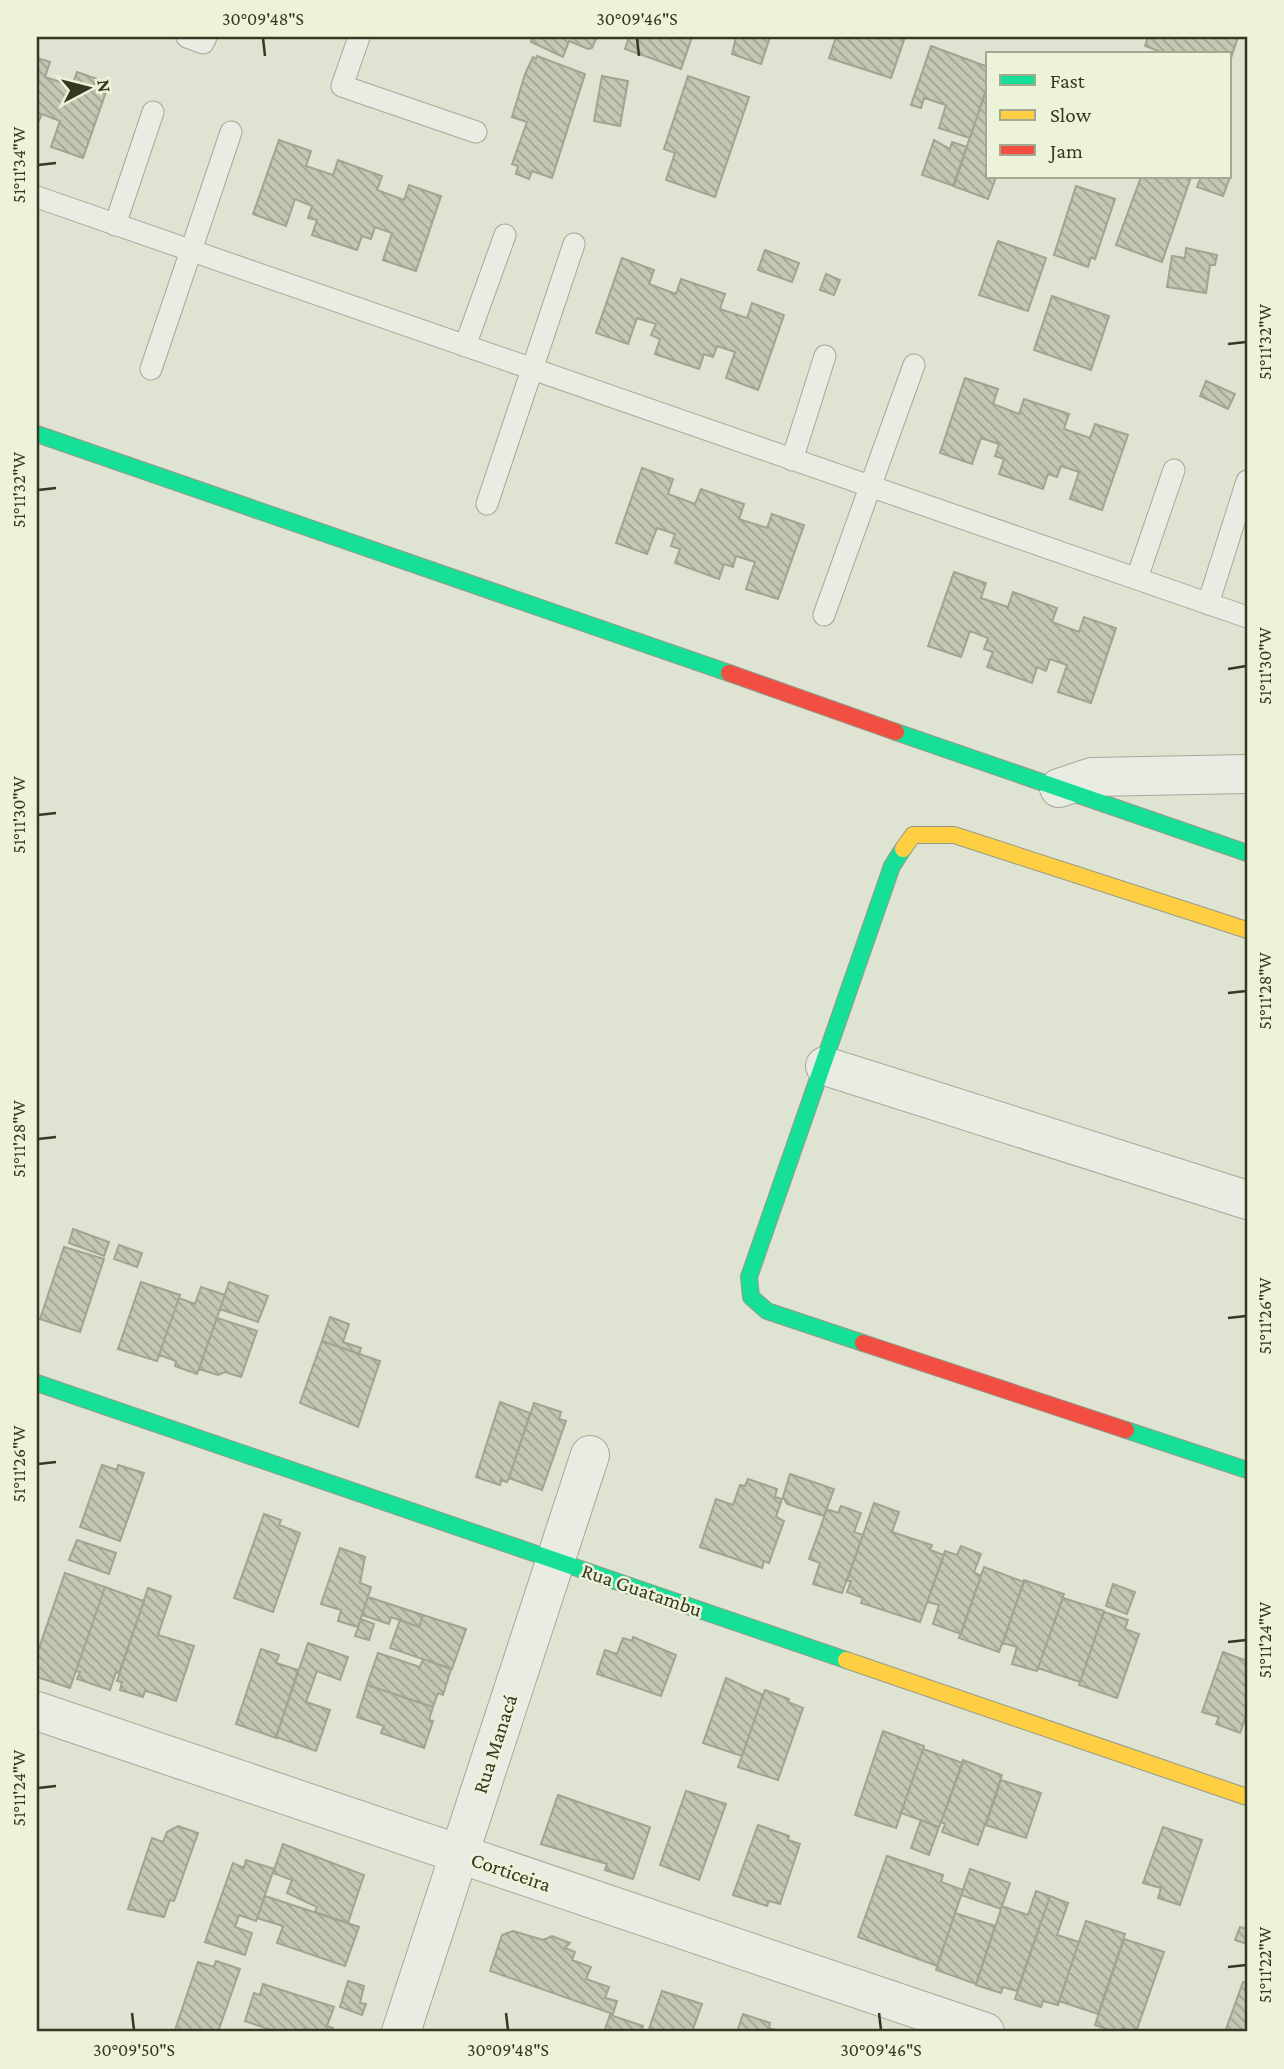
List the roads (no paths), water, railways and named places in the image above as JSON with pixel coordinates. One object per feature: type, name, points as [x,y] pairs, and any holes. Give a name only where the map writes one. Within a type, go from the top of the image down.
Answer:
[{"type":"street","points":[[37,435],[1247,853]]},
{"type":"street","points":[[1059,788],[1092,777],[1247,774]]},
{"type":"street","points":[[1247,930],[954,835],[913,835],[892,866],[825,1066],[749,1277],[751,1297],[767,1311],[1247,1470]]},
{"type":"street","points":[[825,1066],[1247,1200]]},
{"type":"street","name":"Rua Guatambu","points":[[37,1383],[1247,1797]]},
{"type":"street","name":"Rua Manacá","points":[[401,2032],[590,1455]]},
{"type":"street","name":"Corticeira","points":[[37,1711],[985,2032]]},
{"type":"lane","points":[[187,37],[203,43],[206,37]]},
{"type":"lane","points":[[359,37],[342,86],[476,132]]},
{"type":"lane","points":[[116,225],[153,112]]},
{"type":"lane","points":[[151,369],[230,132]]},
{"type":"lane","points":[[37,198],[1247,617]]},
{"type":"lane","points":[[465,346],[505,235]]},
{"type":"lane","points":[[487,504],[574,244]]},
{"type":"lane","points":[[792,460],[825,356]]},
{"type":"lane","points":[[824,615],[914,365]]},
{"type":"lane","points":[[1137,578],[1174,470]]},
{"type":"lane","points":[[1208,604],[1247,481]]}]
